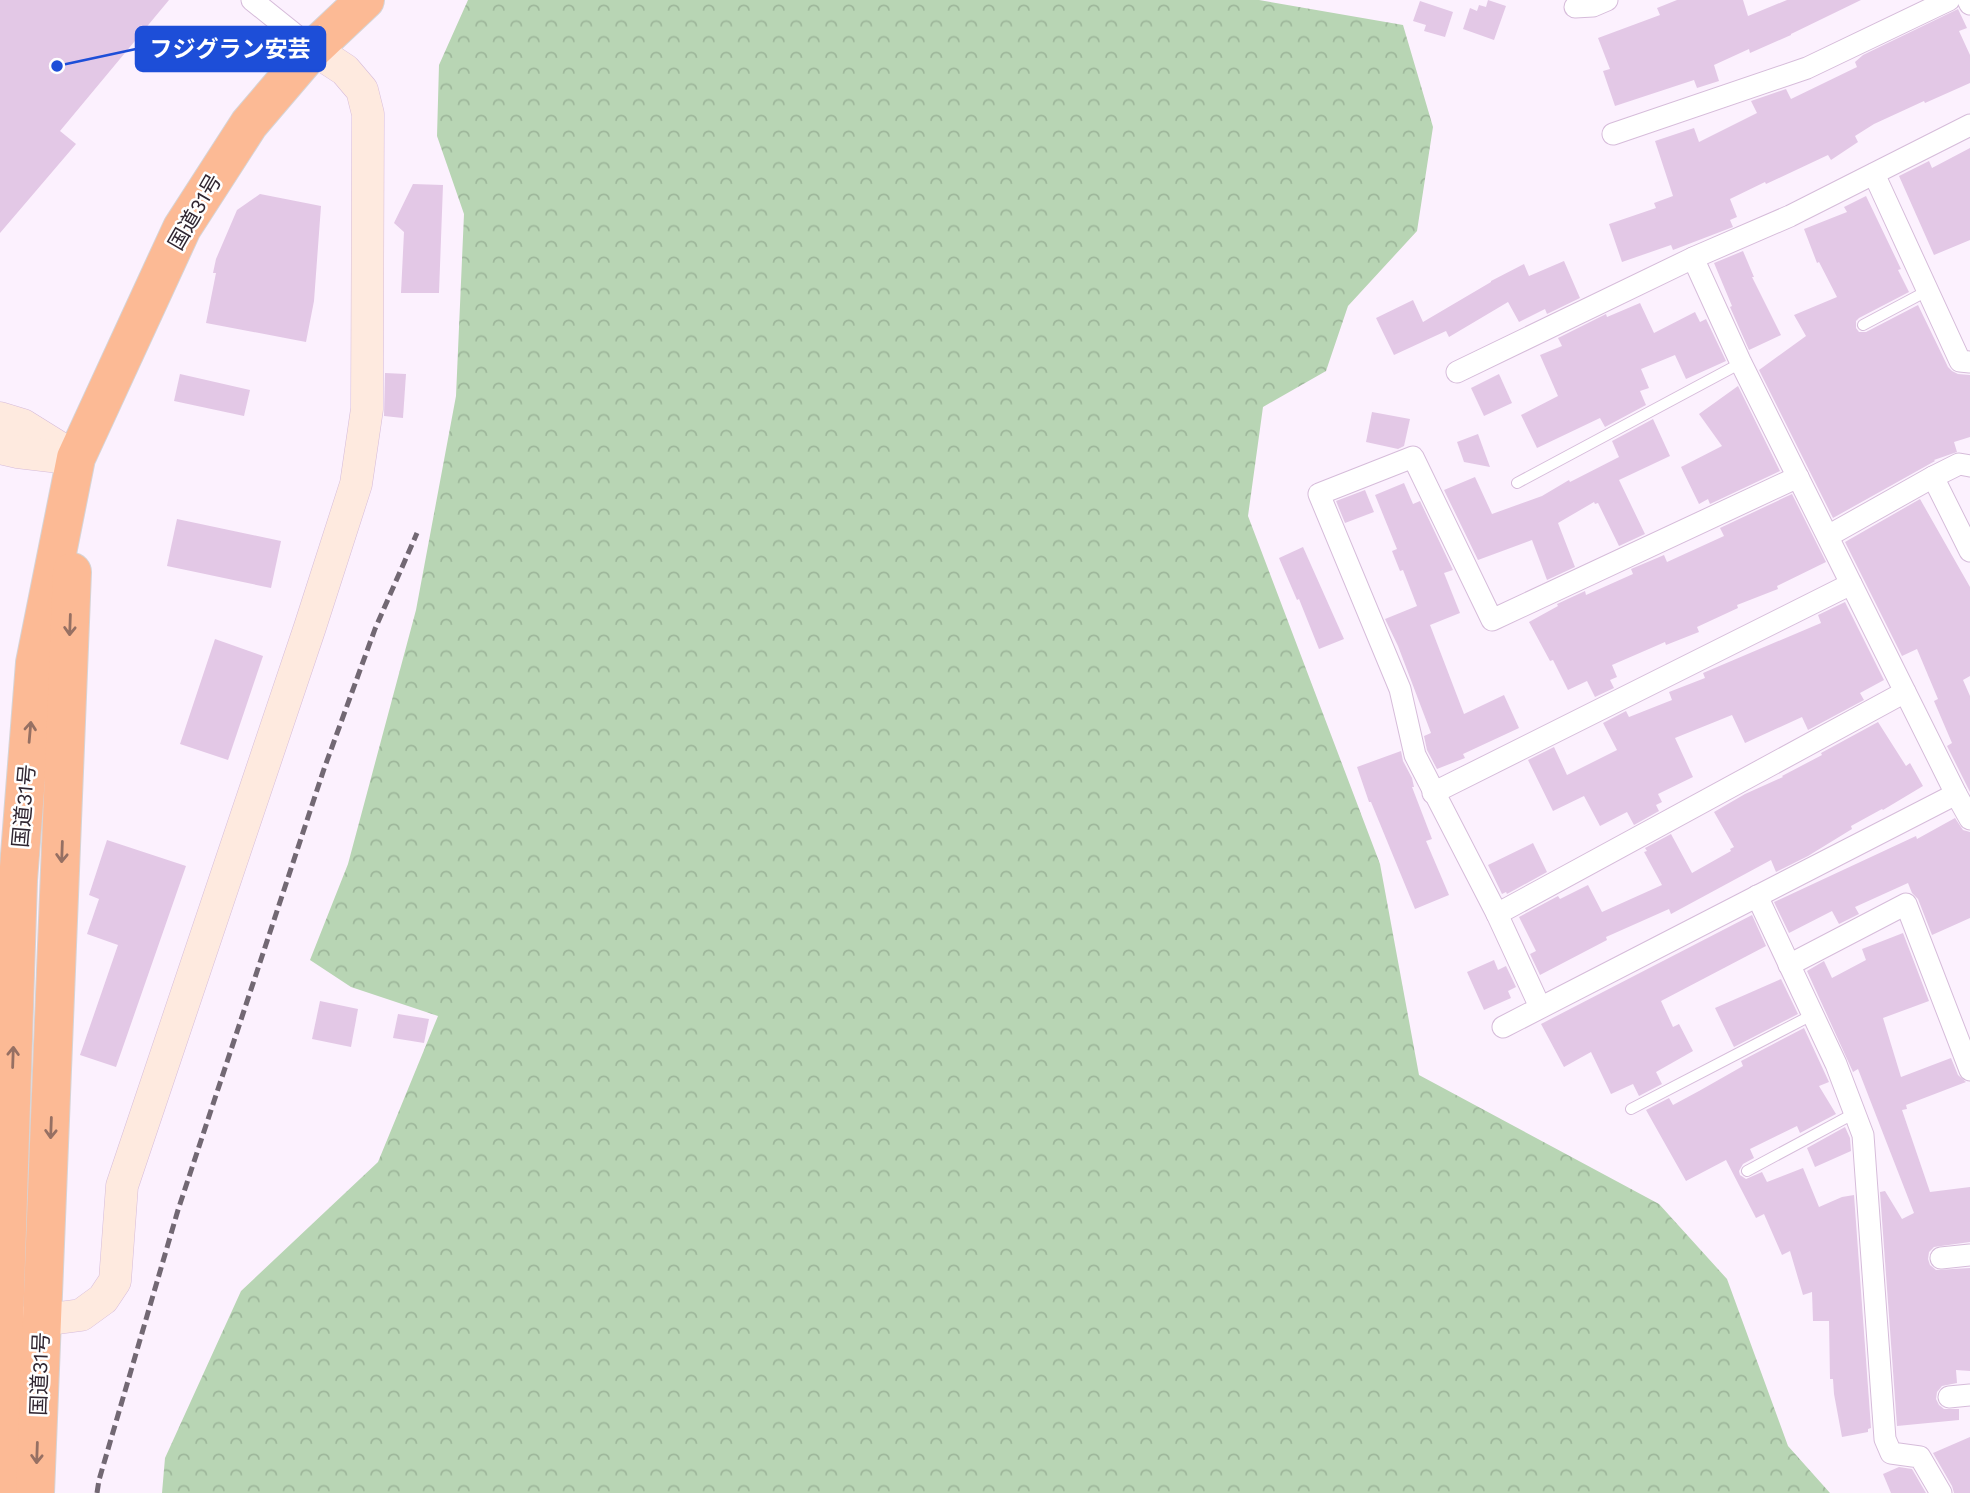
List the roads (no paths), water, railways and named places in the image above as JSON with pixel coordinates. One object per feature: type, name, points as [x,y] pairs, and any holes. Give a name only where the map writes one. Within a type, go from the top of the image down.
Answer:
[{"type":"highway","name":"国道31号","points":[[8,1493],[4,1325],[18,880],[35,663],[76,458],[182,228],[249,124],[313,49],[365,0]]},
{"type":"highway","name":"国道31号","points":[[35,1493],[76,458]]},
{"type":"street","points":[[4,1325],[81,1315],[103,1299],[115,1281],[122,1186],[356,484],[367,409],[368,114],[362,90],[345,70],[313,49],[252,0]]},
{"type":"street","points":[[1575,8],[1593,6],[1607,0]]},
{"type":"street","points":[[1614,134],[1807,68],[1949,0]]},
{"type":"street","points":[[1457,372],[1693,258],[1790,216],[1970,125]]},
{"type":"street","points":[[1874,174],[1960,361],[1970,362]]},
{"type":"street","points":[[1693,258],[1741,363],[1970,819]]},
{"type":"street","points":[[0,418],[23,425],[76,458]]},
{"type":"street","points":[[0,448],[76,458]]},
{"type":"street","points":[[1540,1007],[1497,914],[1415,755],[1400,689],[1319,494],[1413,457],[1492,620],[1798,477]]},
{"type":"street","points":[[1828,536],[1959,464],[1970,466]]},
{"type":"street","points":[[1933,477],[1970,551]]},
{"type":"street","points":[[1433,793],[1851,584]]},
{"type":"street","points":[[1497,914],[1905,692]]},
{"type":"street","points":[[1503,1027],[1956,794]]},
{"type":"street","points":[[1757,896],[1836,1064],[1863,1135],[1885,1439],[1891,1453],[1920,1457],[1941,1493]]},
{"type":"street","points":[[1789,965],[1906,904],[1970,1070]]},
{"type":"street","points":[[1941,1258],[1970,1255]]},
{"type":"lane","points":[[1863,325],[1927,291]]},
{"type":"lane","points":[[1517,483],[1741,363]]},
{"type":"lane","points":[[1631,1109],[1812,1015]]},
{"type":"lane","points":[[1747,1171],[1855,1113]]},
{"type":"railway","points":[[97,1493],[178,1210],[324,769],[375,629],[417,533]]},
{"type":"place","name":"フジグラン安芸","points":[[57,66]]}]
